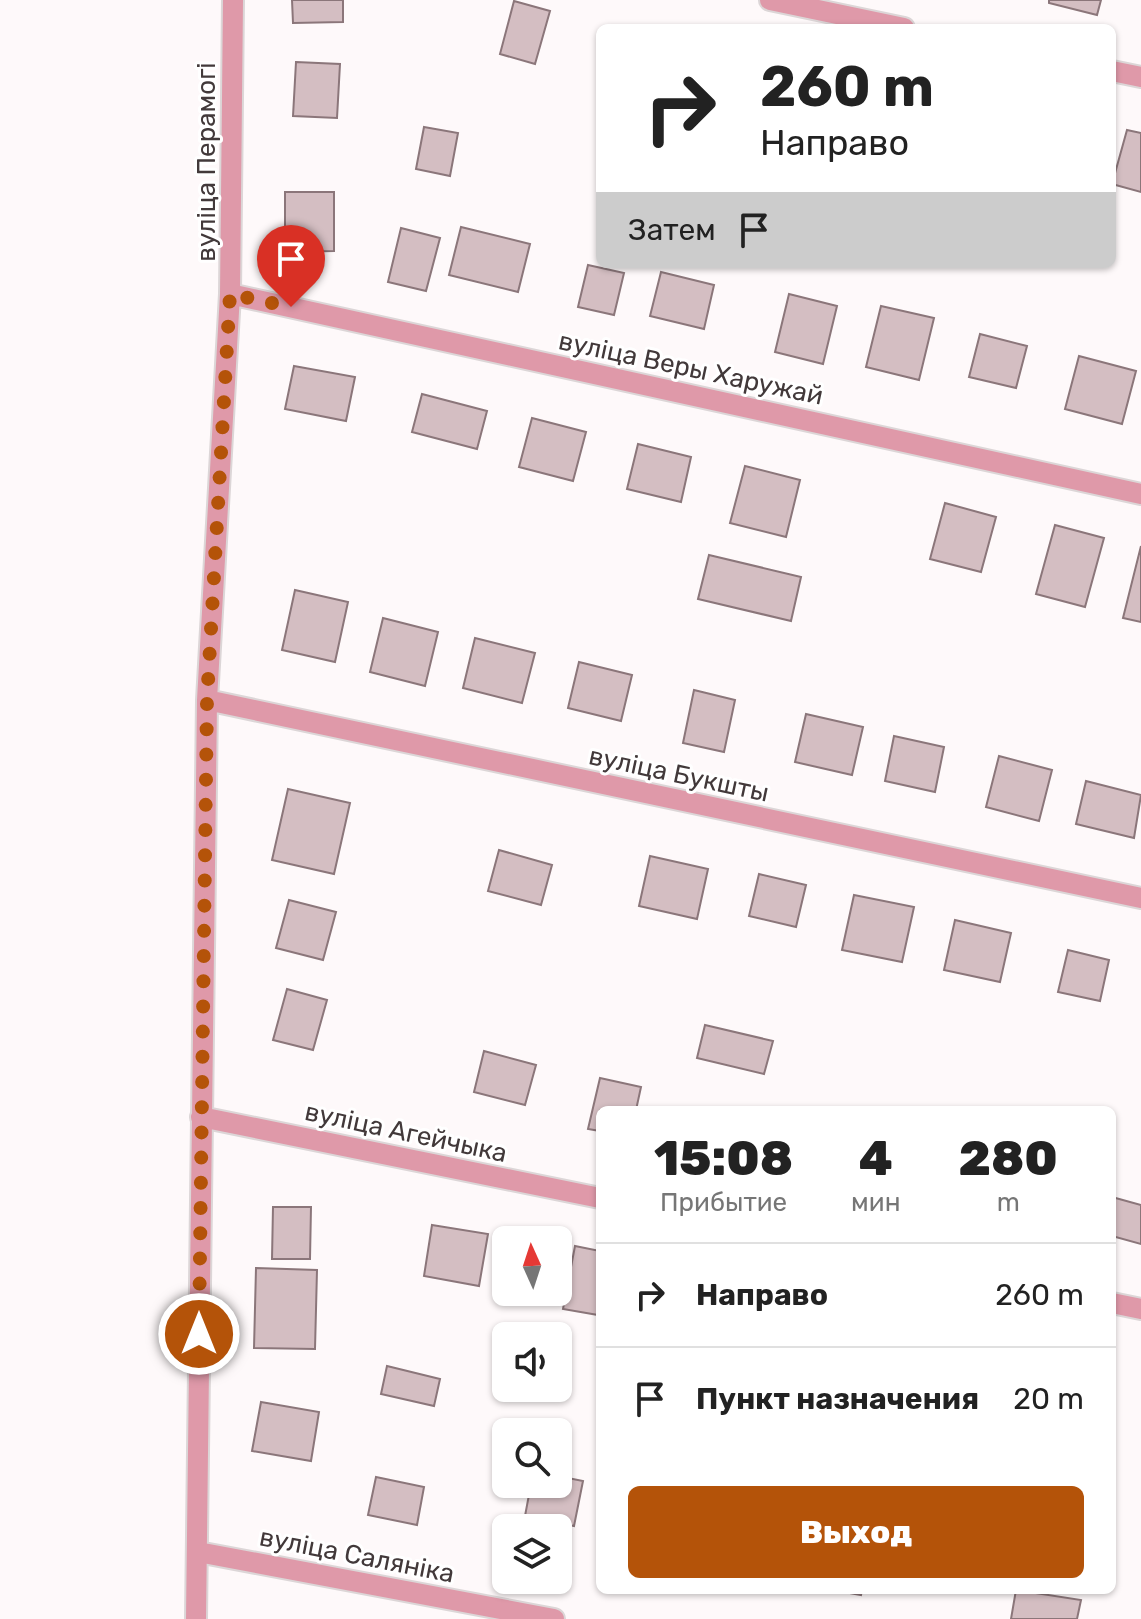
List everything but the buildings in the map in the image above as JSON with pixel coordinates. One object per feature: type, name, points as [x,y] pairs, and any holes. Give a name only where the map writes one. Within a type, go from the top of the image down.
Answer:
[{"type":"street","name":"вуліца Перамогі","points":[[196,1619],[207,700],[230,294],[233,0]]},
{"type":"street","points":[[770,0],[885,24]]},
{"type":"street","points":[[1116,72],[1141,77]]},
{"type":"street","name":"вуліца Веры Харужай","points":[[230,294],[1141,494]]},
{"type":"street","name":"вуліца Букшты","points":[[207,700],[1141,898]]},
{"type":"street","name":"вуліца Агейчыка","points":[[201,1117],[596,1197]]},
{"type":"street","points":[[1116,1304],[1141,1309]]},
{"type":"street","name":"вуліца Саляніка","points":[[198,1552],[554,1619]]},
{"type":"route","points":[[199,1334],[207,700],[230,294],[291,307]]}]
